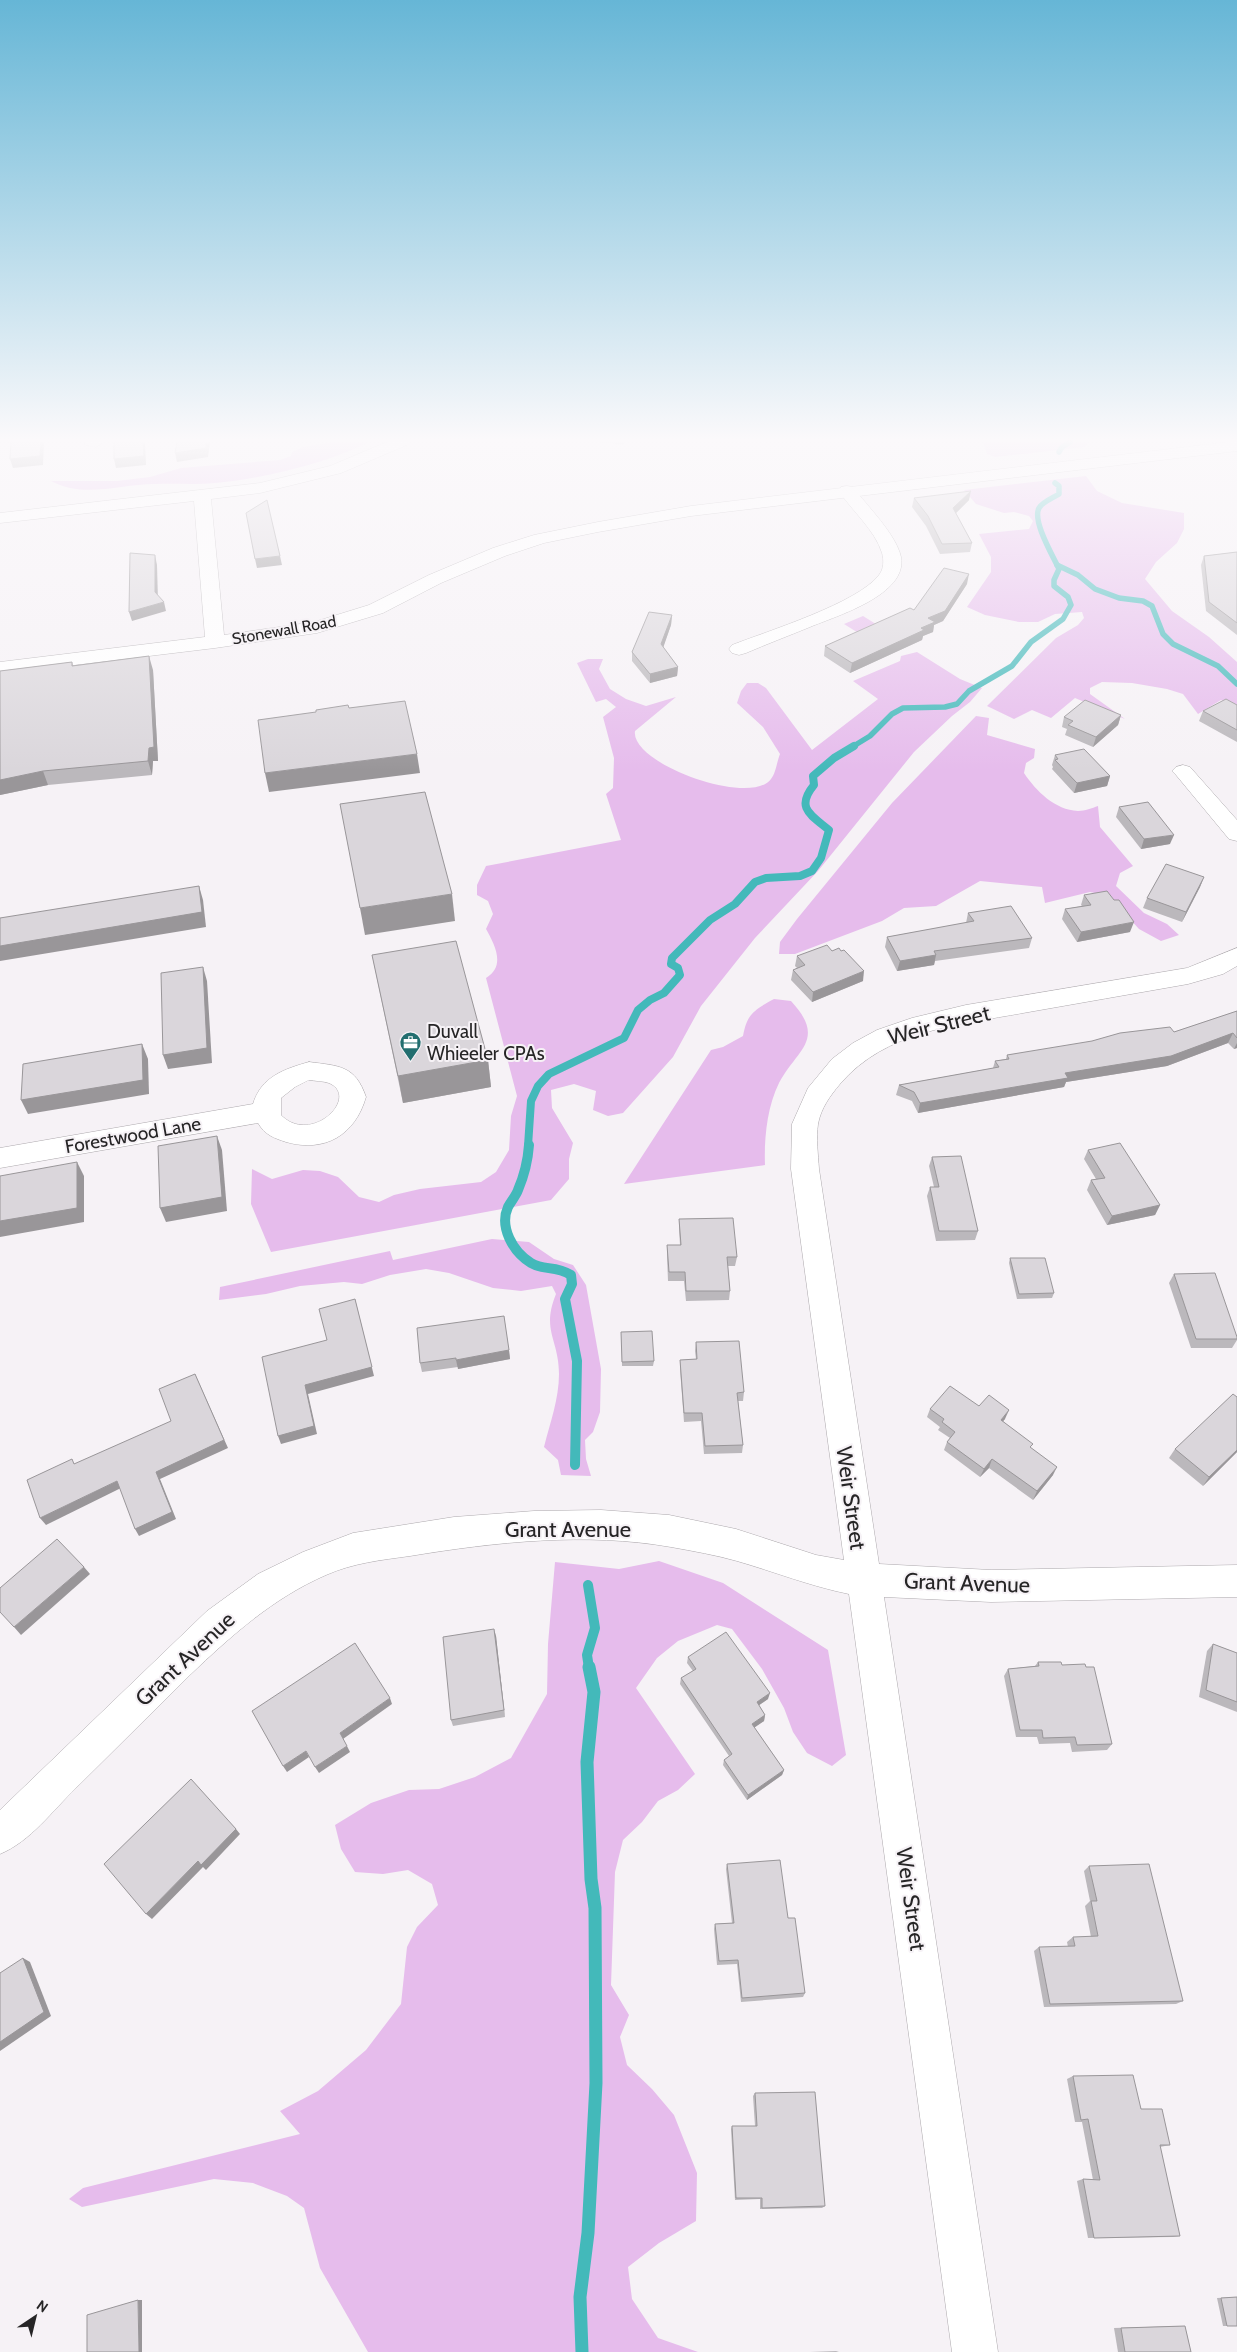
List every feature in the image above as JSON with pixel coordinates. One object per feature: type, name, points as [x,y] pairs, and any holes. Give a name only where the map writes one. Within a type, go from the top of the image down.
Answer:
[{"type":"street","points":[[207,552],[214,642]]},
{"type":"street","name":"Stonewall Road","points":[[0,668],[284,633],[348,619],[403,597],[466,564],[502,552]]},
{"type":"street","points":[[739,649],[858,601],[875,590],[887,578],[892,568],[892,552]]},
{"type":"street","points":[[1183,771],[1237,834]]},
{"type":"street","name":"Weir Street","points":[[975,2352],[805,1170],[806,1123],[815,1098],[831,1075],[852,1056],[895,1032],[967,1015],[1188,976],[1214,968],[1237,956]]},
{"type":"street","name":"Forestwood Lane","points":[[0,1158],[267,1112]]},
{"type":"street","name":"Grant Avenue","points":[[0,1835],[33,1806],[60,1777],[219,1623],[270,1586],[315,1563],[352,1549],[454,1533],[534,1526],[601,1525],[677,1533],[736,1545],[816,1571],[863,1580],[991,1586],[1118,1585],[1237,1581]]},
{"type":"shaded area","points":[[988,552],[1167,552],[1156,562],[1145,579],[1172,611],[1209,637],[1237,662],[1237,706],[1221,700],[1198,714],[1183,694],[1167,689],[1132,683],[1102,682],[1090,688],[1090,694],[1125,719],[1075,698],[1051,718],[1032,710],[1014,719],[987,706],[1056,638],[1078,625],[1084,618],[1082,612],[1055,614],[1038,622],[1019,622],[985,615],[967,607],[991,572],[991,557]]},
{"type":"shaded area","points":[[863,616],[903,641],[884,649],[844,624]]},
{"type":"shaded area","points":[[917,652],[960,679],[982,688],[970,702],[952,716],[914,752],[818,871],[755,938],[701,1006],[673,1057],[623,1113],[608,1116],[593,1110],[596,1091],[574,1084],[551,1090],[552,1108],[573,1143],[569,1159],[569,1179],[551,1200],[271,1252],[251,1204],[252,1169],[272,1179],[303,1170],[320,1171],[338,1177],[359,1197],[379,1202],[394,1195],[420,1189],[481,1182],[496,1172],[509,1150],[511,1116],[517,1096],[486,978],[496,968],[497,961],[493,942],[486,929],[493,914],[488,901],[477,895],[477,885],[486,866],[621,840],[606,794],[613,788],[614,758],[603,717],[616,707],[606,699],[596,702],[577,663],[588,659],[603,659],[599,669],[610,689],[626,699],[646,706],[676,697],[635,731],[639,744],[651,756],[671,768],[694,778],[718,785],[741,788],[759,786],[771,779],[780,754],[763,727],[737,703],[741,691],[747,683],[758,683],[766,688],[812,750],[878,699],[853,681],[900,661],[901,656]]},
{"type":"shaded area","points":[[976,716],[989,718],[987,735],[1035,749],[1034,758],[1026,763],[1024,773],[1040,793],[1054,803],[1070,810],[1081,811],[1098,806],[1100,827],[1133,866],[1120,873],[1116,886],[1144,913],[1167,924],[1179,935],[1161,941],[1139,929],[1109,896],[1090,892],[1045,903],[1042,887],[980,881],[936,906],[904,908],[882,921],[795,954],[779,954],[780,942],[797,919],[892,803]]},
{"type":"shaded area","points":[[774,999],[791,1001],[802,1014],[807,1025],[808,1035],[805,1044],[786,1071],[775,1092],[766,1134],[765,1165],[624,1184],[711,1050],[723,1047],[743,1036],[752,1013]]},
{"type":"shaded area","points":[[492,1239],[529,1242],[554,1259],[573,1265],[586,1285],[601,1369],[600,1412],[593,1432],[585,1440],[586,1459],[591,1476],[561,1475],[558,1460],[544,1447],[554,1411],[559,1383],[558,1362],[550,1326],[550,1317],[556,1294],[552,1286],[521,1291],[493,1288],[449,1273],[426,1269],[390,1275],[362,1284],[344,1282],[300,1286],[266,1294],[219,1300],[220,1287],[390,1251],[393,1260]]},
{"type":"shaded area","points":[[659,1561],[723,1583],[828,1650],[846,1755],[832,1766],[807,1753],[793,1732],[784,1708],[762,1669],[732,1629],[717,1625],[678,1641],[657,1658],[636,1688],[695,1774],[678,1790],[658,1801],[642,1822],[623,1840],[615,1872],[611,1985],[629,2015],[620,2037],[627,2065],[652,2089],[674,2115],[697,2173],[696,2221],[659,2243],[628,2267],[632,2299],[658,2338],[698,2352],[368,2352],[320,2268],[304,2208],[287,2196],[253,2183],[214,2179],[82,2207],[69,2199],[83,2188],[300,2134],[280,2111],[318,2091],[366,2050],[401,2004],[407,1947],[417,1927],[438,1905],[432,1884],[408,1870],[383,1874],[355,1872],[341,1849],[335,1825],[371,1803],[409,1790],[439,1789],[475,1777],[511,1758],[547,1694],[548,1644],[555,1562],[619,1569]]},
{"type":"building","points":[[254,552],[279,552],[280,556],[255,559]]},
{"type":"building","points":[[1237,552],[1237,623],[1209,602],[1204,556]]},
{"type":"building","points":[[130,553],[155,555],[155,592],[164,602],[129,612]]},
{"type":"building","points":[[944,568],[969,574],[945,611],[928,618],[935,622],[921,628],[924,630],[852,663],[825,646],[910,608],[914,610]]},
{"type":"building","points":[[649,612],[672,615],[661,644],[678,667],[650,674],[632,652]]},
{"type":"building","points":[[149,656],[154,747],[149,748],[148,761],[43,771],[0,780],[0,671],[72,662],[72,666]]},
{"type":"building","points":[[1226,699],[1237,705],[1237,730],[1203,711]]},
{"type":"building","points":[[1085,700],[1121,715],[1096,737],[1068,725],[1073,721],[1064,717]]},
{"type":"building","points":[[405,701],[417,754],[265,773],[258,720],[316,712],[316,710],[348,705],[349,708]]},
{"type":"building","points":[[1084,749],[1110,776],[1077,783],[1055,760],[1058,759],[1055,755]]},
{"type":"building","points":[[425,792],[452,894],[360,908],[340,804]]},
{"type":"building","points":[[1148,802],[1174,835],[1144,839],[1119,807]]},
{"type":"building","points":[[1166,864],[1204,877],[1186,912],[1147,898]]},
{"type":"building","points":[[199,886],[202,912],[0,946],[0,918]]},
{"type":"building","points":[[1107,891],[1114,900],[1119,900],[1134,922],[1081,932],[1065,909],[1091,905],[1084,895]]},
{"type":"building","points":[[1011,906],[1032,938],[934,951],[936,955],[900,961],[887,937],[974,921],[968,913]]},
{"type":"building","points":[[456,941],[488,1060],[398,1076],[372,955]]},
{"type":"building","points":[[827,945],[832,951],[839,948],[841,951],[844,950],[864,971],[813,992],[793,970],[805,965],[797,956]]},
{"type":"building","points":[[203,967],[207,1048],[163,1055],[161,973]]},
{"type":"building","points":[[1237,1011],[1237,1038],[1233,1033],[1171,1056],[1065,1073],[1068,1078],[920,1103],[914,1092],[899,1085],[999,1067],[995,1061],[1009,1059],[1007,1055],[1092,1041],[1120,1033],[1170,1027],[1174,1032]]},
{"type":"building","points":[[142,1044],[143,1080],[21,1100],[23,1064]]},
{"type":"building","points":[[217,1136],[222,1197],[160,1208],[158,1146]]},
{"type":"building","points":[[1120,1143],[1160,1205],[1112,1216],[1091,1180],[1105,1178],[1088,1150]]},
{"type":"building","points":[[961,1156],[978,1231],[939,1231],[930,1187],[939,1187],[932,1157]]},
{"type":"building","points":[[77,1162],[77,1208],[0,1221],[0,1176]]},
{"type":"building","points":[[733,1218],[737,1257],[727,1257],[730,1291],[686,1291],[685,1272],[669,1272],[667,1245],[681,1245],[679,1219]]},
{"type":"building","points":[[1010,1258],[1045,1258],[1054,1293],[1019,1294]]},
{"type":"building","points":[[1215,1273],[1237,1339],[1196,1339],[1174,1274]]},
{"type":"building","points":[[355,1299],[372,1367],[305,1385],[314,1426],[278,1436],[262,1357],[327,1340],[319,1309]]},
{"type":"building","points":[[504,1316],[509,1350],[456,1360],[456,1358],[420,1363],[417,1328]]},
{"type":"building","points":[[652,1331],[654,1361],[622,1362],[621,1332]]},
{"type":"building","points":[[739,1341],[744,1392],[737,1393],[743,1445],[705,1446],[702,1413],[684,1413],[680,1360],[697,1359],[696,1342]]},
{"type":"building","points":[[195,1374],[224,1440],[156,1472],[172,1512],[135,1529],[117,1481],[40,1518],[27,1480],[72,1459],[74,1464],[171,1421],[159,1389]]},
{"type":"building","points":[[950,1386],[979,1406],[989,1395],[1009,1410],[1001,1420],[1033,1444],[1030,1447],[1057,1467],[1037,1491],[992,1459],[984,1469],[947,1442],[955,1432],[942,1422],[944,1419],[930,1409]]},
{"type":"building","points":[[1233,1394],[1237,1397],[1237,1450],[1209,1477],[1175,1449]]},
{"type":"building","points":[[57,1539],[84,1567],[14,1627],[0,1612],[0,1588]]},
{"type":"building","points":[[494,1629],[504,1710],[451,1720],[443,1637]]},
{"type":"building","points":[[726,1632],[770,1693],[757,1702],[765,1715],[752,1724],[784,1770],[748,1795],[724,1760],[732,1754],[681,1678],[696,1669],[688,1657]]},
{"type":"building","points":[[355,1643],[390,1698],[340,1733],[347,1746],[315,1767],[306,1751],[283,1766],[252,1711]]},
{"type":"building","points":[[1213,1644],[1237,1653],[1237,1702],[1206,1690]]},
{"type":"building","points":[[1038,1662],[1061,1662],[1062,1665],[1085,1664],[1086,1667],[1094,1667],[1112,1744],[1077,1745],[1075,1737],[1043,1738],[1042,1730],[1020,1730],[1008,1669],[1039,1666]]},
{"type":"building","points":[[191,1779],[236,1829],[201,1865],[198,1861],[146,1914],[104,1864]]},
{"type":"building","points":[[780,1860],[788,1918],[795,1918],[805,1993],[742,1998],[738,1960],[719,1961],[715,1924],[734,1923],[727,1864]]},
{"type":"building","points":[[1149,1864],[1183,2001],[1050,2004],[1039,1947],[1075,1946],[1073,1937],[1098,1936],[1091,1901],[1097,1901],[1089,1866]]},
{"type":"building","points":[[23,1958],[44,2012],[0,2042],[0,1973]]},
{"type":"building","points":[[1133,2075],[1141,2109],[1162,2109],[1170,2145],[1160,2145],[1180,2236],[1094,2238],[1083,2179],[1100,2180],[1088,2119],[1081,2120],[1073,2076]]},
{"type":"building","points":[[815,2092],[825,2206],[762,2208],[762,2198],[736,2198],[732,2126],[757,2126],[755,2093]]},
{"type":"building","points":[[1237,2297],[1237,2326],[1227,2326],[1221,2298]]},
{"type":"building","points":[[138,2300],[139,2352],[87,2352],[87,2315]]},
{"type":"building","points":[[1185,2326],[1191,2352],[1125,2352],[1121,2328]]},
{"type":"waterway","points":[[1051,552],[1057,565]]},
{"type":"waterway","points":[[852,747],[870,736],[892,714],[903,708],[945,707],[957,704],[969,691],[1012,666],[1031,642],[1063,619],[1071,605],[1068,597],[1054,586],[1054,580],[1059,569],[1057,565]]},
{"type":"waterway","points":[[1057,565],[1078,575],[1095,589],[1119,598],[1143,601],[1152,606],[1163,634],[1173,644],[1218,666],[1237,684]]},
{"type":"waterway","points":[[528,1146],[531,1101],[538,1086],[549,1074],[624,1038],[638,1010],[650,1000],[664,993],[680,975],[678,968],[671,964],[672,958],[710,920],[735,904],[755,882],[766,878],[800,876],[812,871],[821,858],[829,830],[811,815],[806,805],[808,793],[814,785],[813,776],[834,758],[854,746]]},
{"type":"waterway","points":[[529,1145],[522,1179],[508,1207],[505,1223],[513,1246],[524,1258],[540,1267],[560,1270],[571,1275],[572,1284],[565,1299],[577,1361],[575,1465]]},
{"type":"waterway","points":[[588,1585],[595,1628],[587,1655],[589,1668]]},
{"type":"waterway","points":[[582,2352],[580,2297],[588,2233],[596,2083],[595,1908],[591,1879],[587,1762],[594,1692],[589,1667]]},
{"type":"place","name":"Duvall Whieeler CPAs","points":[[411,1061]]}]
